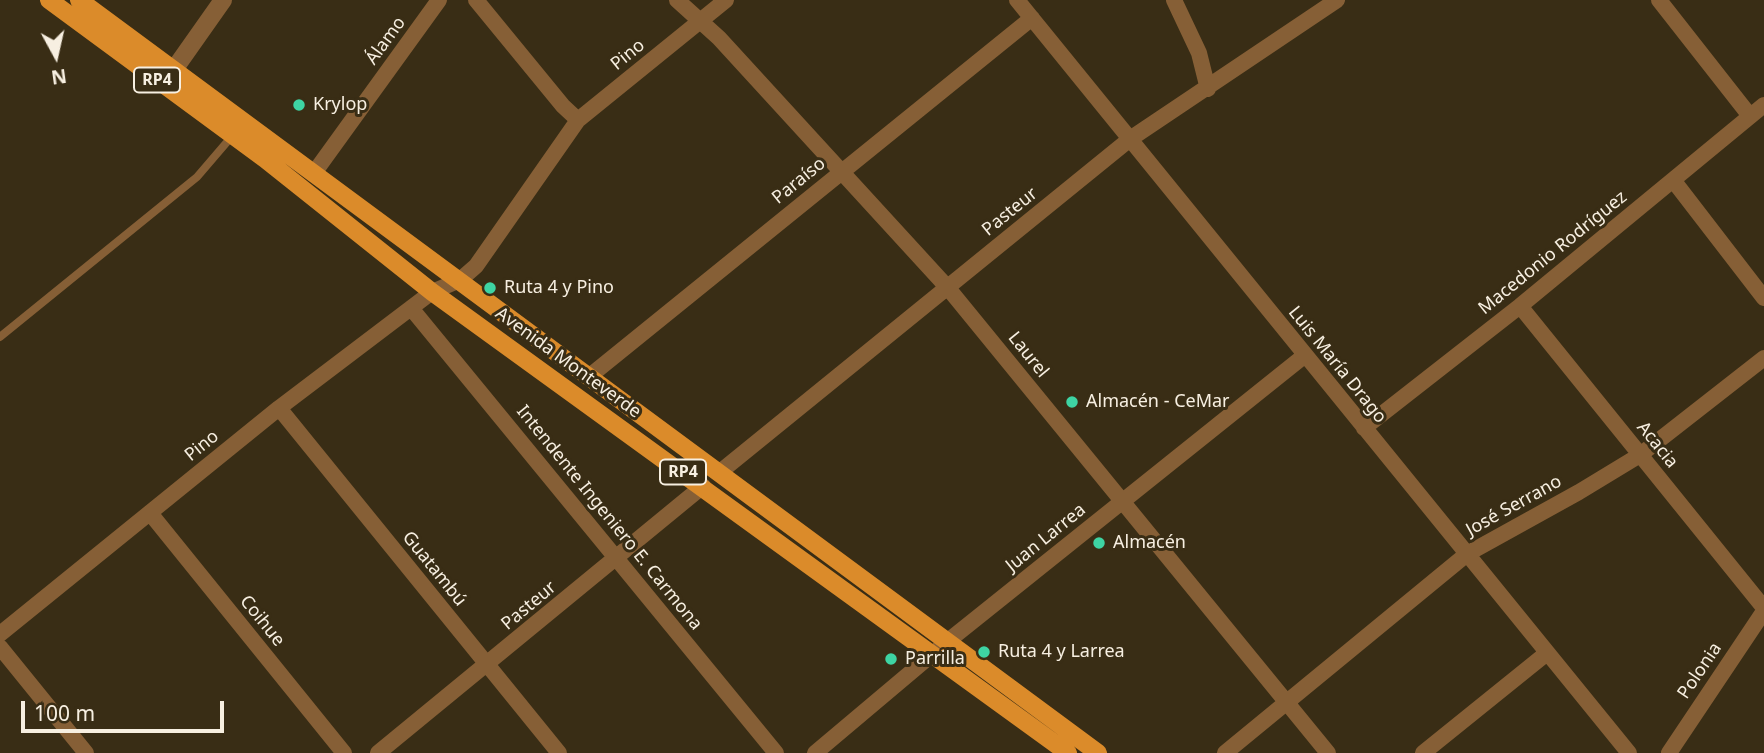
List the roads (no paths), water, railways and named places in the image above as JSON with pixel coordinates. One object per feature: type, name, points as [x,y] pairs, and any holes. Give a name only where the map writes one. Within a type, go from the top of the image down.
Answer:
[{"type":"main road","name":"Avenida Monteverde","points":[[49,0],[233,135],[432,292],[1068,753]]},
{"type":"main road","name":"Avenida Monteverde","points":[[79,0],[173,72],[591,375],[1098,753]]},
{"type":"street","points":[[173,72],[223,0]]},
{"type":"street","name":"Álamo","points":[[314,173],[439,0]]},
{"type":"street","points":[[476,0],[563,107],[578,120]]},
{"type":"street","name":"Laurel","points":[[677,0],[719,38],[843,170],[948,288],[1328,753]]},
{"type":"street","name":"Pino","points":[[0,634],[279,408],[432,292],[460,280],[477,266],[578,120],[726,0]]},
{"type":"street","name":"Luis María Drago","points":[[1017,0],[1629,753]]},
{"type":"street","points":[[1174,0],[1199,53],[1208,89]]},
{"type":"street","name":"Pasteur","points":[[720,472],[1130,139],[1337,0]]},
{"type":"street","points":[[1659,0],[1751,116]]},
{"type":"street","name":"Paraíso","points":[[591,375],[1032,18]]},
{"type":"street","name":"Macedonio Rodríguez","points":[[1364,428],[1520,306],[1764,104]]},
{"type":"street","points":[[1673,180],[1764,298]]},
{"type":"street","name":"Acacia","points":[[1520,306],[1764,609]]},
{"type":"street","name":"Intendente Ingeniero E. Carmona","points":[[411,308],[776,753]]},
{"type":"street","name":"Juan Larrea","points":[[816,753],[948,641],[1304,356]]},
{"type":"street","name":"José Serrano","points":[[1225,753],[1466,554],[1580,492],[1640,455],[1764,358]]},
{"type":"street","name":"Guatambú","points":[[279,408],[559,753]]},
{"type":"street","name":"Pasteur","points":[[378,753],[703,486]]},
{"type":"street","name":"Coihue","points":[[150,513],[344,753]]},
{"type":"street","name":"Polonia","points":[[1669,753],[1764,609]]},
{"type":"street","points":[[0,647],[86,753]]},
{"type":"street","points":[[1423,753],[1546,653]]},
{"type":"lane","points":[[0,337],[197,177],[233,135]]},
{"type":"place","name":"Krylop","points":[[299,105]]},
{"type":"place","name":"Ruta 4 y Pino","points":[[490,288]]},
{"type":"place","name":"Almacén - CeMar","points":[[1072,402]]},
{"type":"place","name":"Almacén","points":[[1099,543]]},
{"type":"place","name":"Ruta 4 y Larrea","points":[[984,652]]},
{"type":"place","name":"Parrilla","points":[[891,659]]}]
